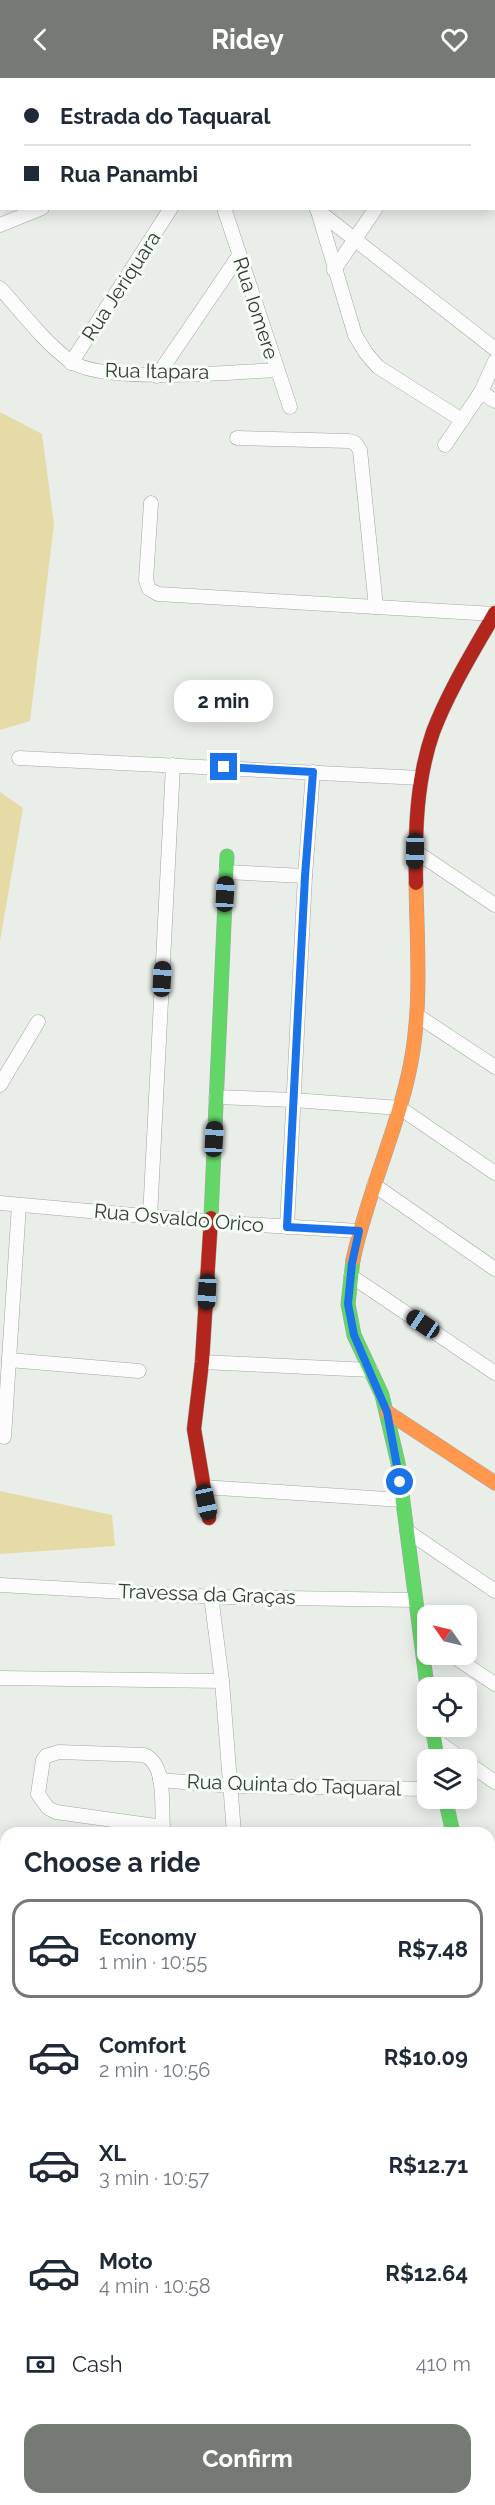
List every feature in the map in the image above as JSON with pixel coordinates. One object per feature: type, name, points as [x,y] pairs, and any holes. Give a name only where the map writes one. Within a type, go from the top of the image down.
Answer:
[{"type":"street","points":[[0,225],[37,210]]},
{"type":"street","name":"Rua Jeriquara","points":[[72,363],[170,210]]},
{"type":"street","name":"Rua Iomere","points":[[225,210],[238,257],[290,407]]},
{"type":"street","points":[[317,210],[355,335],[366,354],[378,367],[462,420]]},
{"type":"street","points":[[318,210],[494,348]]},
{"type":"street","points":[[334,270],[375,210]]},
{"type":"street","points":[[157,376],[238,257]]},
{"type":"street","name":"Rua Itapara","points":[[0,288],[72,363],[91,370],[157,376],[276,370]]},
{"type":"street","points":[[445,445],[482,392],[495,361]]},
{"type":"street","points":[[482,392],[495,401]]},
{"type":"street","points":[[237,438],[355,443],[360,450],[376,607]]},
{"type":"street","points":[[152,503],[146,580],[149,589],[158,594],[494,613],[454,685],[433,733],[421,778],[415,851],[418,1016],[411,1064],[400,1108],[359,1231],[348,1304],[354,1335],[371,1370],[387,1412],[398,1463],[417,1608]]},
{"type":"street","points":[[19,758],[421,778]]},
{"type":"street","points":[[150,1217],[173,765]]},
{"type":"street","points":[[287,1227],[305,876],[313,772]]},
{"type":"street","points":[[415,851],[495,905]]},
{"type":"street","points":[[209,1518],[194,1429],[202,1362],[211,1222],[227,856]]},
{"type":"street","points":[[226,872],[305,876]]},
{"type":"street","points":[[418,1016],[495,1067]]},
{"type":"street","points":[[0,1085],[38,1022]]},
{"type":"street","points":[[216,1097],[400,1108],[495,1173]]},
{"type":"street","points":[[374,1185],[495,1269]]},
{"type":"street","name":"Rua Osvaldo Orico","points":[[0,1203],[211,1222],[359,1231]]},
{"type":"street","points":[[4,1437],[19,1205]]},
{"type":"street","points":[[351,1276],[495,1373]]},
{"type":"street","points":[[9,1360],[140,1371]]},
{"type":"street","points":[[202,1362],[371,1370]]},
{"type":"street","points":[[387,1412],[495,1483]]},
{"type":"street","points":[[203,1487],[402,1500]]},
{"type":"street","points":[[407,1532],[495,1591]]},
{"type":"street","name":"Travessa da Graças","points":[[0,1586],[211,1596],[415,1599]]},
{"type":"street","points":[[211,1596],[222,1681],[234,1827]]},
{"type":"street","points":[[466,1665],[495,1684]]},
{"type":"street","points":[[0,1678],[222,1681]]},
{"type":"street","points":[[437,1737],[451,1749]]},
{"type":"street","points":[[145,1827],[56,1812],[48,1808],[38,1794],[41,1765],[46,1756],[58,1752],[136,1754],[151,1758],[155,1763],[160,1780],[163,1827]]},
{"type":"street","points":[[477,1770],[495,1782]]},
{"type":"street","name":"Rua Quinta do Taquaral","points":[[160,1780],[231,1786],[417,1789]]},
{"type":"street","points":[[448,1809],[452,1827]]},
{"type":"shaded area","points":[[0,412],[42,434],[54,524],[30,721],[0,730]]},
{"type":"shaded area","points":[[0,792],[23,808],[0,941]]},
{"type":"shaded area","points":[[0,1491],[112,1515],[115,1546],[0,1554]]},
{"type":"traffic: fast","points":[[211,1218],[227,856]]},
{"type":"traffic: fast","points":[[353,1260],[348,1304],[354,1335],[382,1395],[398,1463],[426,1677]]},
{"type":"traffic: fast","points":[[434,1737],[436,1749]]},
{"type":"traffic: fast","points":[[448,1809],[452,1827]]},
{"type":"traffic: slow","points":[[353,1260],[411,1062],[418,995],[416,883]]},
{"type":"traffic: slow","points":[[387,1412],[495,1483]]},
{"type":"traffic: jam","points":[[416,883],[418,807],[427,751],[446,701],[495,613]]},
{"type":"traffic: jam","points":[[209,1518],[194,1429],[202,1362],[211,1218]]},
{"type":"route","points":[[224,767],[313,772],[305,876],[287,1227],[359,1231],[352,1263],[348,1304],[354,1335],[382,1395],[387,1412],[400,1482]]}]
